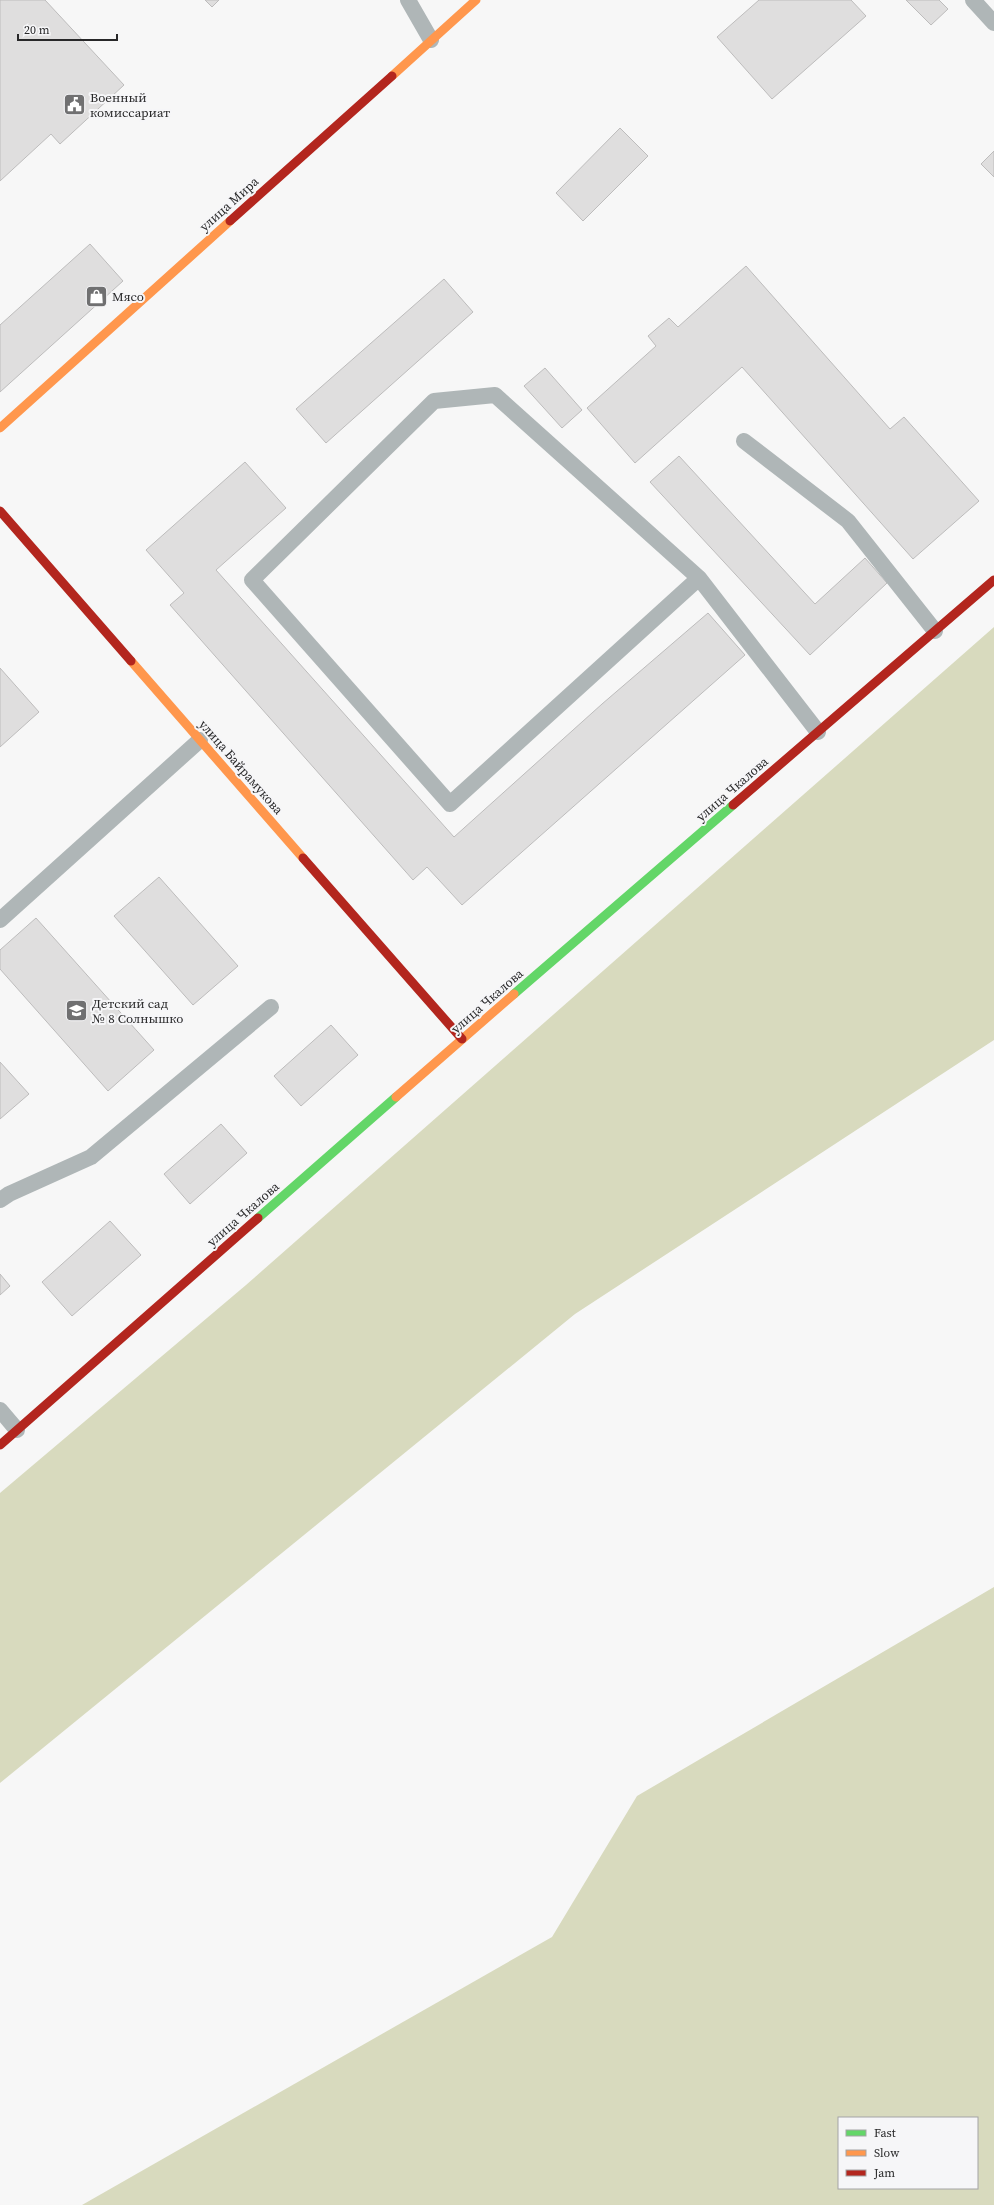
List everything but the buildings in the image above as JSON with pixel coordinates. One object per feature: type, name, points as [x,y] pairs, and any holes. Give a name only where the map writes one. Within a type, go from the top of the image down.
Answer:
[{"type":"street","name":"улица Мира","points":[[0,428],[476,0]]},
{"type":"street","name":"улица Байрамукова","points":[[0,511],[462,1039]]},
{"type":"street","name":"улица Чкалова","points":[[0,1445],[462,1039],[994,580]]},
{"type":"lane","points":[[408,0],[431,40]]},
{"type":"lane","points":[[973,0],[994,23]]},
{"type":"lane","points":[[699,578],[450,804],[252,580],[434,401],[495,395],[699,578],[818,732]]},
{"type":"lane","points":[[744,441],[848,521],[935,631]]},
{"type":"lane","points":[[0,920],[200,740]]},
{"type":"lane","points":[[0,1200],[9,1194],[91,1157],[271,1007]]},
{"type":"lane","points":[[0,1410],[17,1430]]},
{"type":"green space","points":[[994,627],[994,1040],[575,1314],[0,1783],[0,1493],[246,1285]]},
{"type":"green space","points":[[994,1587],[994,2205],[82,2205],[552,1937],[637,1796]]},
{"type":"traffic: fast","points":[[514,994],[733,805]]},
{"type":"traffic: fast","points":[[258,1218],[396,1097]]},
{"type":"traffic: slow","points":[[392,76],[476,0]]},
{"type":"traffic: slow","points":[[0,428],[230,221]]},
{"type":"traffic: slow","points":[[131,661],[303,858]]},
{"type":"traffic: slow","points":[[396,1097],[514,994]]},
{"type":"traffic: jam","points":[[230,221],[392,76]]},
{"type":"traffic: jam","points":[[0,511],[131,661]]},
{"type":"traffic: jam","points":[[733,805],[994,580]]},
{"type":"traffic: jam","points":[[303,858],[462,1039]]},
{"type":"traffic: jam","points":[[0,1445],[258,1218]]},
{"type":"place","name":"Военный комиссариат","points":[[74,104]]},
{"type":"place","name":"Мясо","points":[[97,296]]},
{"type":"place","name":"Детский сад № 8 Солнышко","points":[[77,1010]]}]
